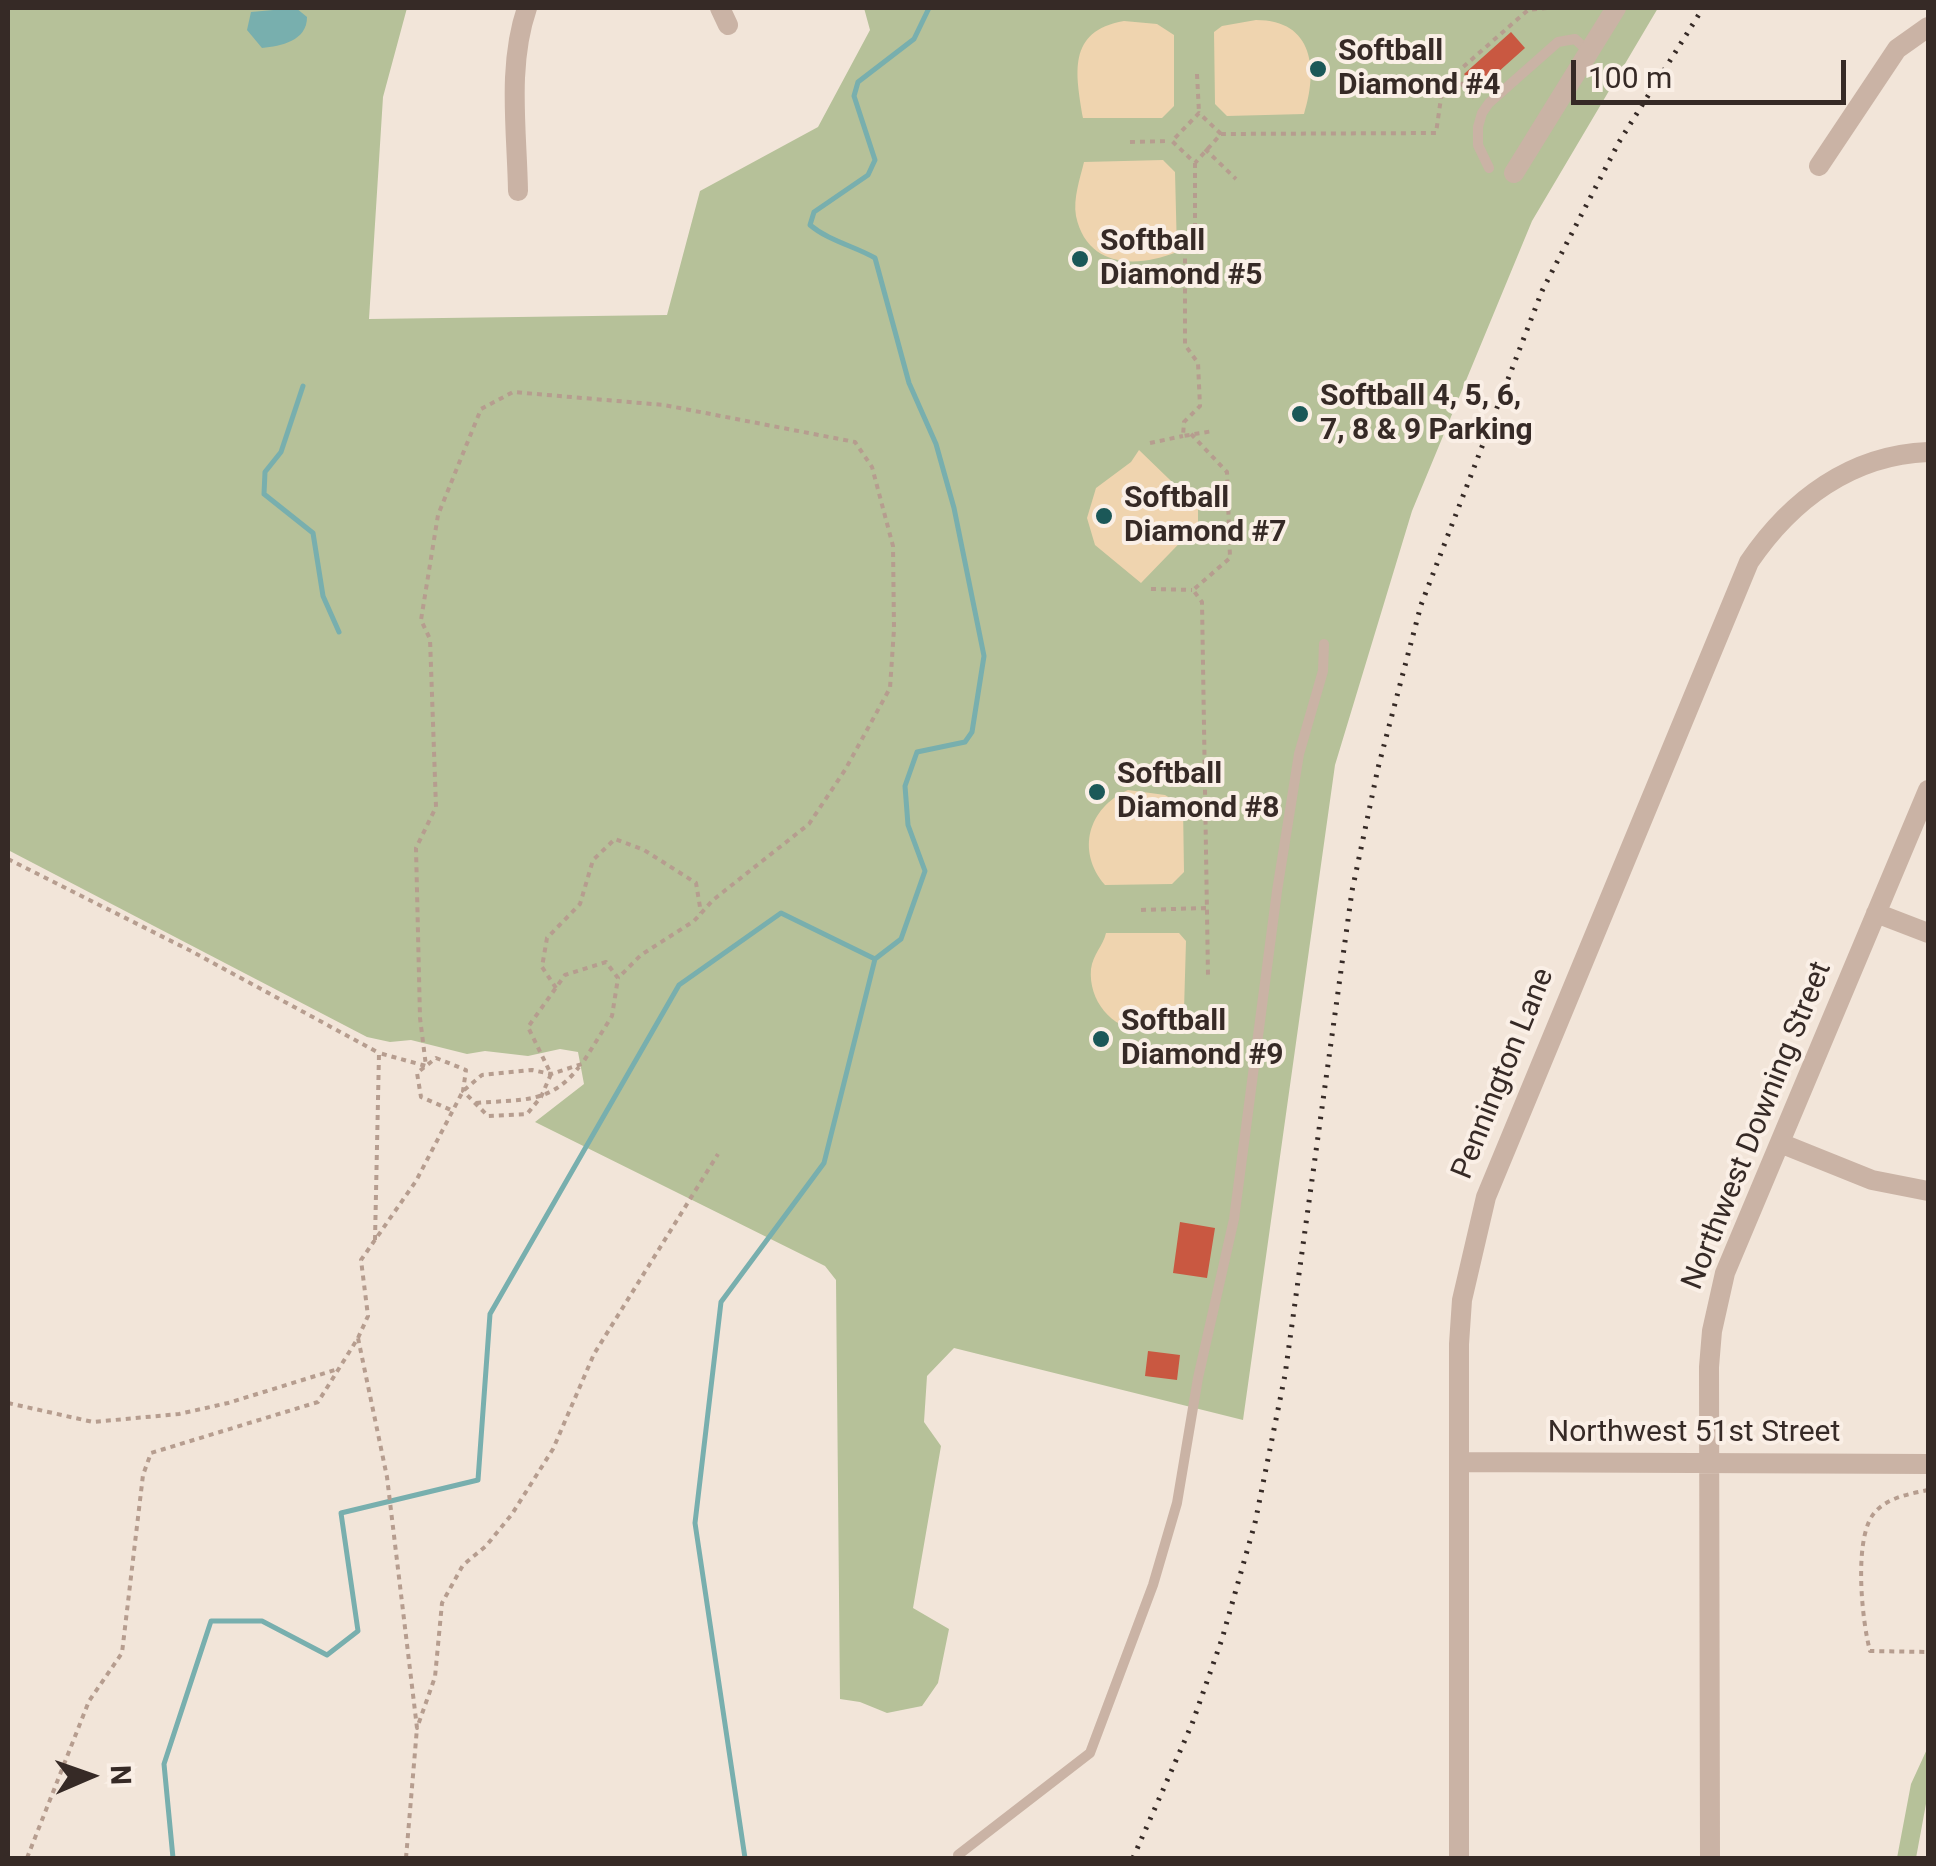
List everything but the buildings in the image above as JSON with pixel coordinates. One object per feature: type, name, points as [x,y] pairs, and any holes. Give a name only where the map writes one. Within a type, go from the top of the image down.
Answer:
[{"type":"street","points":[[518,191],[515,68],[517,40],[527,8]]},
{"type":"street","points":[[1514,173],[1616,8]]},
{"type":"street","points":[[1819,166],[1897,49],[1928,27]]},
{"type":"street","name":"Pennington Lane","points":[[1459,1858],[1459,1344],[1462,1300],[1486,1198],[1749,562],[1792,508],[1824,485],[1871,462],[1928,452]]},
{"type":"street","name":"Northwest Downing Street","points":[[1710,1858],[1708,1367],[1712,1331],[1726,1273],[1928,790]]},
{"type":"street","points":[[1876,913],[1928,933]]},
{"type":"street","points":[[1780,1143],[1872,1180],[1928,1191]]},
{"type":"street","name":"Northwest 51st Street","points":[[1459,1462],[1928,1464]]},
{"type":"lane","points":[[1489,168],[1480,152],[1478,127],[1488,103],[1558,42],[1575,40],[1589,52]]},
{"type":"lane","points":[[958,1855],[1090,1752],[1153,1586],[1176,1503],[1198,1378],[1234,1219],[1276,891],[1299,754],[1323,671],[1324,644]]},
{"type":"path","points":[[1182,436],[1184,422],[1200,406],[1198,363],[1186,345],[1185,247],[1195,238],[1195,163],[1206,148],[1221,134],[1436,133],[1442,91],[1454,75],[1528,10],[1548,8]]},
{"type":"path","points":[[1197,74],[1199,113],[1221,134]]},
{"type":"path","points":[[1130,142],[1172,141],[1199,113]]},
{"type":"path","points":[[1172,141],[1195,163]]},
{"type":"path","points":[[1206,148],[1236,179]]},
{"type":"path","points":[[426,1066],[420,1018],[416,848],[436,807],[430,639],[421,620],[438,515],[481,409],[513,392],[664,405],[856,442],[872,467],[893,546],[894,630],[890,688],[845,770],[809,824],[618,978],[612,1016],[565,1086],[541,1097],[476,1103]]},
{"type":"path","points":[[1150,443],[1213,430]]},
{"type":"path","points":[[1151,589],[1194,590],[1230,558],[1228,472],[1191,434]]},
{"type":"path","points":[[1194,590],[1202,602],[1208,976]]},
{"type":"path","points":[[556,989],[542,967],[547,938],[580,904],[593,860],[616,839],[644,850],[696,884],[701,913]]},
{"type":"path","points":[[8,860],[190,951],[380,1053],[426,1066]]},
{"type":"path","points":[[1140,910],[1207,908]]},
{"type":"path","points":[[463,1091],[488,1116],[527,1114],[541,1097],[551,1074],[528,1027],[565,975],[606,962],[618,978]]},
{"type":"path","points":[[375,1240],[380,1053]]},
{"type":"path","points":[[452,1110],[421,1097],[417,1073],[436,1058],[466,1070],[463,1091]]},
{"type":"path","points":[[27,1858],[89,1701],[122,1653],[143,1476],[151,1453],[318,1402],[368,1316],[361,1260],[416,1181],[463,1091],[482,1075],[532,1070],[551,1074],[582,1064]]},
{"type":"path","points":[[417,1728],[435,1677],[442,1602],[464,1566],[512,1514],[553,1450],[594,1354],[718,1154]]},
{"type":"path","points":[[358,1338],[386,1477],[417,1728],[406,1858]]},
{"type":"path","points":[[8,1403],[93,1422],[179,1414],[228,1404],[338,1369]]},
{"type":"path","points":[[1928,1490],[1895,1498],[1872,1514],[1866,1532],[1861,1589],[1862,1622],[1870,1651],[1928,1652]]},
{"type":"green space","points":[[8,8],[407,8],[383,97],[369,319],[667,315],[700,191],[818,127],[870,30],[864,8],[1658,8],[1532,221],[1412,511],[1335,765],[1243,1420],[954,1348],[927,1376],[924,1422],[941,1446],[913,1608],[949,1629],[938,1683],[922,1706],[887,1713],[840,1699],[836,1280],[825,1266],[535,1122],[584,1084],[578,1052],[560,1049],[528,1056],[485,1051],[467,1054],[411,1040],[390,1042],[367,1037],[8,850]]},
{"type":"green space","points":[[1928,1747],[1928,1793],[1916,1858],[1897,1858],[1911,1784]]},
{"type":"sand","points":[[1256,20],[1290,28],[1307,50],[1311,81],[1304,114],[1227,116],[1215,104],[1214,32],[1222,26]]},
{"type":"sand","points":[[1124,21],[1157,24],[1174,35],[1174,106],[1162,118],[1083,118],[1078,71],[1084,45],[1105,26]]},
{"type":"sand","points":[[1163,160],[1175,172],[1177,252],[1130,261],[1116,260],[1091,246],[1076,216],[1076,195],[1084,162]]},
{"type":"sand","points":[[1139,450],[1198,507],[1198,524],[1141,583],[1095,545],[1087,518],[1096,488],[1131,462]]},
{"type":"sand","points":[[1128,790],[1165,795],[1183,806],[1184,872],[1172,884],[1105,885],[1096,872],[1089,845],[1095,819],[1114,798]]},
{"type":"sand","points":[[1106,933],[1179,933],[1186,941],[1184,1010],[1149,1029],[1125,1026],[1106,1013],[1094,993],[1091,969]]},
{"type":"water","points":[[296,8],[307,17],[303,32],[292,41],[262,48],[247,30],[251,12]]},
{"type":"waterway","points":[[173,1858],[164,1764],[211,1621],[262,1621],[327,1655],[358,1631],[341,1513],[478,1480],[490,1314],[679,985],[781,913],[875,959],[901,939],[925,871],[908,825],[905,786],[917,752],[965,742],[972,732],[984,656],[954,508],[936,444],[909,383],[875,258],[810,225],[814,212],[868,175],[875,160],[854,96],[858,82],[914,39],[929,8]]},
{"type":"waterway","points":[[303,386],[281,452],[265,472],[264,494],[313,533],[323,596],[339,632]]},
{"type":"waterway","points":[[745,1858],[695,1523],[721,1302],[824,1163],[875,959]]},
{"type":"railway","points":[[1133,1858],[1192,1724],[1222,1639],[1255,1523],[1285,1375],[1352,891],[1378,768],[1421,605],[1542,291],[1619,142],[1703,8]]},
{"type":"place","name":"Softball Diamond #4","points":[[1318,69]]},
{"type":"place","name":"Softball Diamond #5","points":[[1080,259]]},
{"type":"place","name":"Softball 4, 5, 6, 7, 8 & 9 Parking","points":[[1300,414]]},
{"type":"place","name":"Softball Diamond #7","points":[[1104,516]]},
{"type":"place","name":"Softball Diamond #8","points":[[1097,792]]},
{"type":"place","name":"Softball Diamond #9","points":[[1101,1039]]}]
